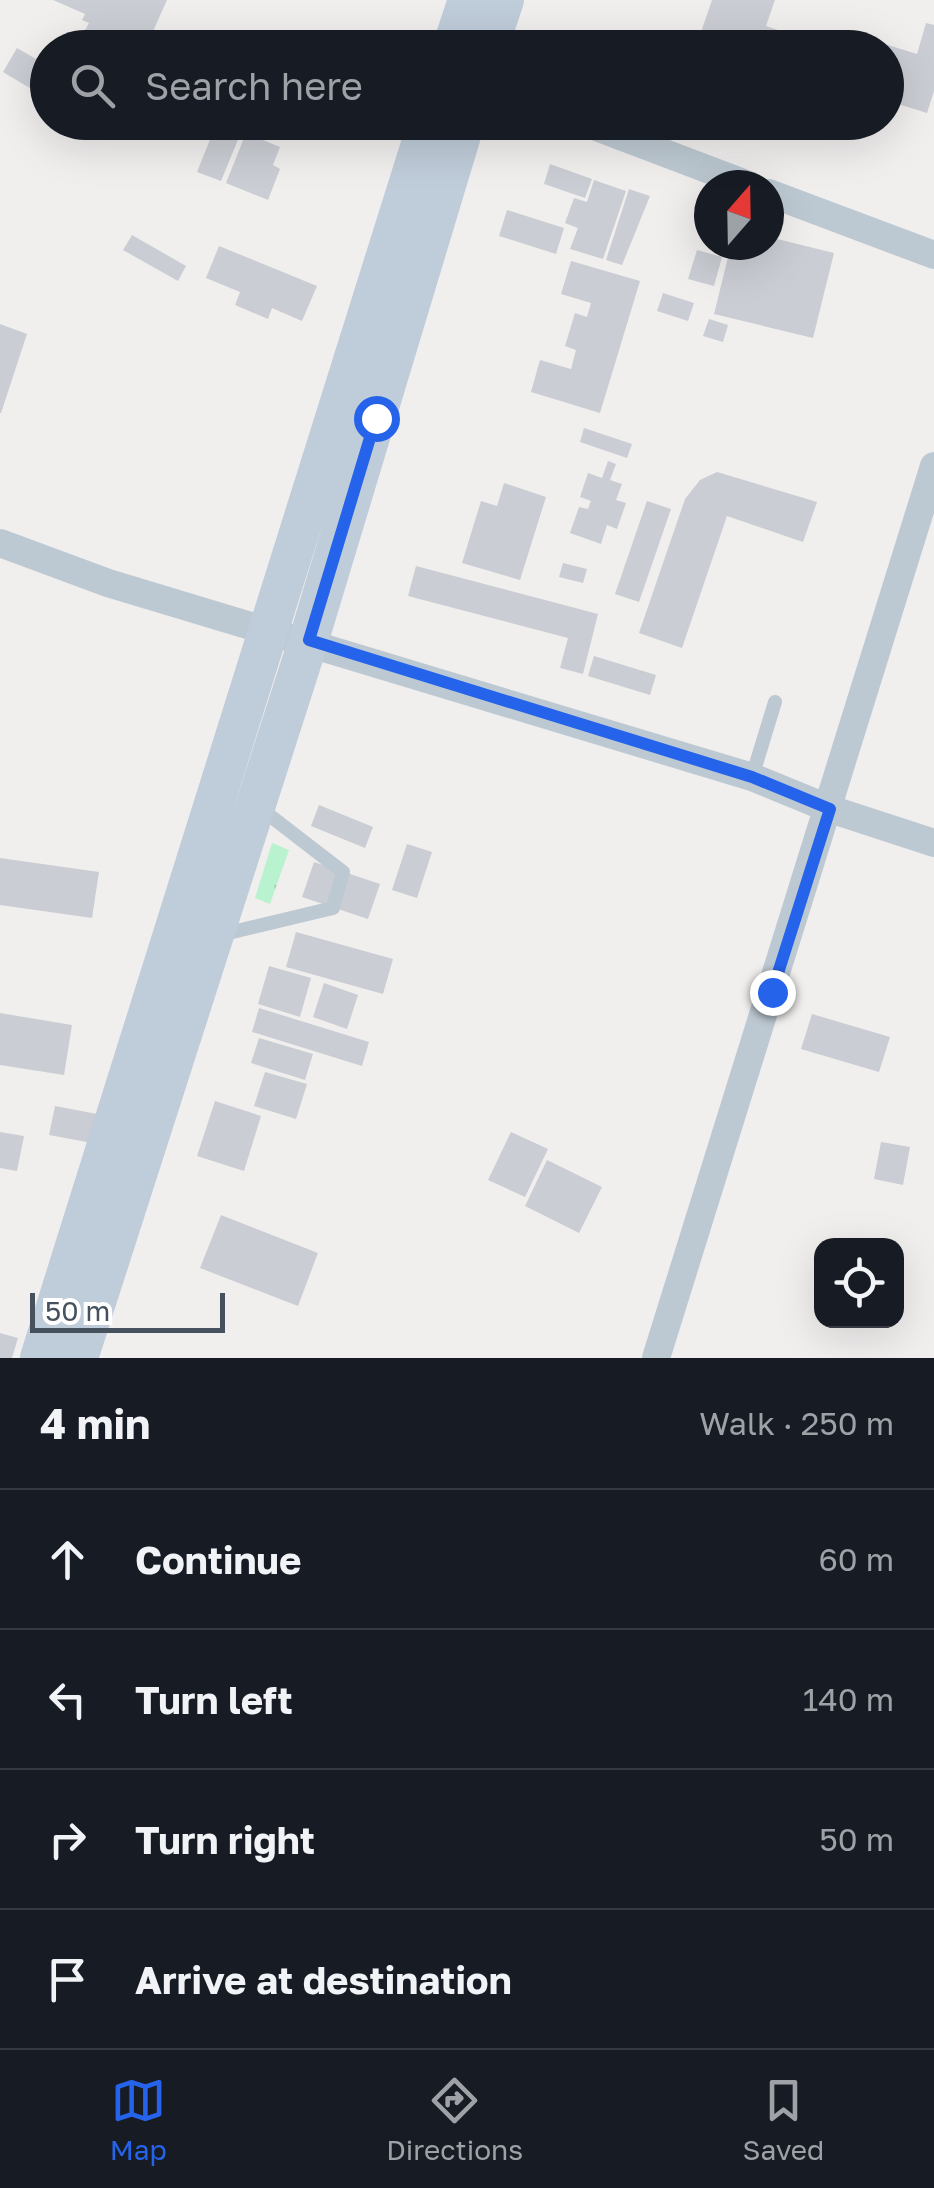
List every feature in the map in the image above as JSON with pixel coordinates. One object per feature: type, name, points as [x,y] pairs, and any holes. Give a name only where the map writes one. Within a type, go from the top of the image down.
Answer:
[{"type":"street","points":[[458,30],[468,0]]},
{"type":"street","points":[[494,30],[504,0]]},
{"type":"street","points":[[40,1358],[422,140]]},
{"type":"street","points":[[78,1358],[309,640],[460,140]]},
{"type":"street","points":[[631,140],[710,170]]},
{"type":"street","points":[[784,198],[934,255]]},
{"type":"street","points":[[656,1358],[934,466]]},
{"type":"street","points":[[0,543],[108,582],[752,777],[830,809],[934,842]]},
{"type":"lane","points":[[752,777],[775,702]]},
{"type":"lane","points":[[214,936],[333,908],[343,872],[256,804]]},
{"type":"green space","points":[[272,843],[289,850],[270,904],[255,898]]},
{"type":"building","points":[[53,0],[167,0],[154,30],[85,30],[89,23],[82,20],[85,14]]},
{"type":"building","points":[[712,0],[775,0],[766,26],[778,30],[702,30]]},
{"type":"building","points":[[926,23],[934,25],[934,91],[927,113],[904,106],[904,50],[917,54]]},
{"type":"building","points":[[17,48],[30,56],[30,88],[3,72]]},
{"type":"building","points":[[210,140],[238,140],[221,181],[197,172]]},
{"type":"building","points":[[243,140],[263,140],[280,147],[273,165],[280,169],[268,200],[226,183]]},
{"type":"building","points":[[550,164],[592,179],[585,198],[544,184]]},
{"type":"building","points":[[594,180],[626,191],[603,259],[570,249],[578,228],[565,223],[574,198],[587,202]]},
{"type":"building","points":[[629,189],[650,196],[622,265],[606,260]]},
{"type":"building","points":[[507,210],[564,228],[556,254],[499,236]]},
{"type":"building","points":[[132,235],[186,266],[178,281],[123,250]]},
{"type":"building","points":[[784,241],[834,253],[813,338],[714,314],[727,260],[784,260]]},
{"type":"building","points":[[219,246],[317,286],[302,321],[272,308],[268,319],[235,305],[240,292],[206,278]]},
{"type":"building","points":[[694,260],[721,260],[714,286],[688,279]]},
{"type":"building","points":[[571,261],[640,281],[600,413],[531,392],[540,360],[571,369],[576,350],[565,346],[575,313],[587,317],[591,303],[561,294]]},
{"type":"building","points":[[663,293],[694,303],[688,321],[657,311]]},
{"type":"building","points":[[709,319],[728,325],[723,342],[703,336]]},
{"type":"building","points":[[0,324],[27,334],[1,413],[0,413]]},
{"type":"building","points":[[584,428],[632,444],[627,458],[580,442]]},
{"type":"building","points":[[608,461],[616,464],[610,480],[622,484],[616,500],[626,503],[617,529],[607,525],[601,544],[570,533],[579,507],[588,509],[591,501],[580,497],[588,473],[602,478]]},
{"type":"building","points":[[717,472],[817,502],[803,542],[727,516],[682,648],[639,633],[685,499],[700,480]]},
{"type":"building","points":[[504,483],[546,497],[520,580],[462,563],[481,501],[497,506]]},
{"type":"building","points":[[647,501],[671,509],[639,602],[615,594]]},
{"type":"building","points":[[563,563],[587,569],[583,583],[559,577]]},
{"type":"building","points":[[416,566],[598,614],[583,674],[560,668],[568,638],[408,596]]},
{"type":"building","points":[[594,656],[656,675],[650,695],[588,676]]},
{"type":"building","points":[[319,805],[373,827],[365,848],[311,826]]},
{"type":"building","points":[[407,844],[432,852],[417,898],[392,890]]},
{"type":"building","points":[[0,858],[99,872],[92,918],[0,905]]},
{"type":"building","points":[[314,862],[380,884],[368,919],[302,897]]},
{"type":"building","points":[[296,932],[393,959],[383,994],[286,967]]},
{"type":"building","points":[[269,966],[311,978],[300,1017],[258,1004]]},
{"type":"building","points":[[324,983],[358,995],[347,1029],[313,1017]]},
{"type":"building","points":[[259,1008],[369,1042],[362,1066],[252,1032]]},
{"type":"building","points":[[0,1013],[72,1025],[64,1075],[0,1065]]},
{"type":"building","points":[[812,1014],[890,1037],[879,1072],[801,1049]]},
{"type":"building","points":[[259,1038],[313,1054],[305,1080],[251,1063]]},
{"type":"building","points":[[265,1072],[307,1084],[296,1119],[254,1106]]},
{"type":"building","points":[[215,1101],[261,1116],[244,1171],[197,1156]]},
{"type":"building","points":[[55,1106],[97,1114],[92,1143],[49,1135]]},
{"type":"building","points":[[0,1132],[24,1136],[17,1171],[0,1168]]},
{"type":"building","points":[[511,1132],[548,1149],[525,1197],[488,1180]]},
{"type":"building","points":[[881,1142],[910,1147],[903,1185],[874,1179]]},
{"type":"building","points":[[547,1160],[602,1187],[579,1233],[525,1206]]},
{"type":"building","points":[[221,1215],[318,1253],[298,1306],[200,1268]]},
{"type":"building","points":[[0,1333],[18,1338],[12,1358],[0,1358]]},
{"type":"route","points":[[376,418],[309,640],[752,777],[830,809],[772,992]]}]
